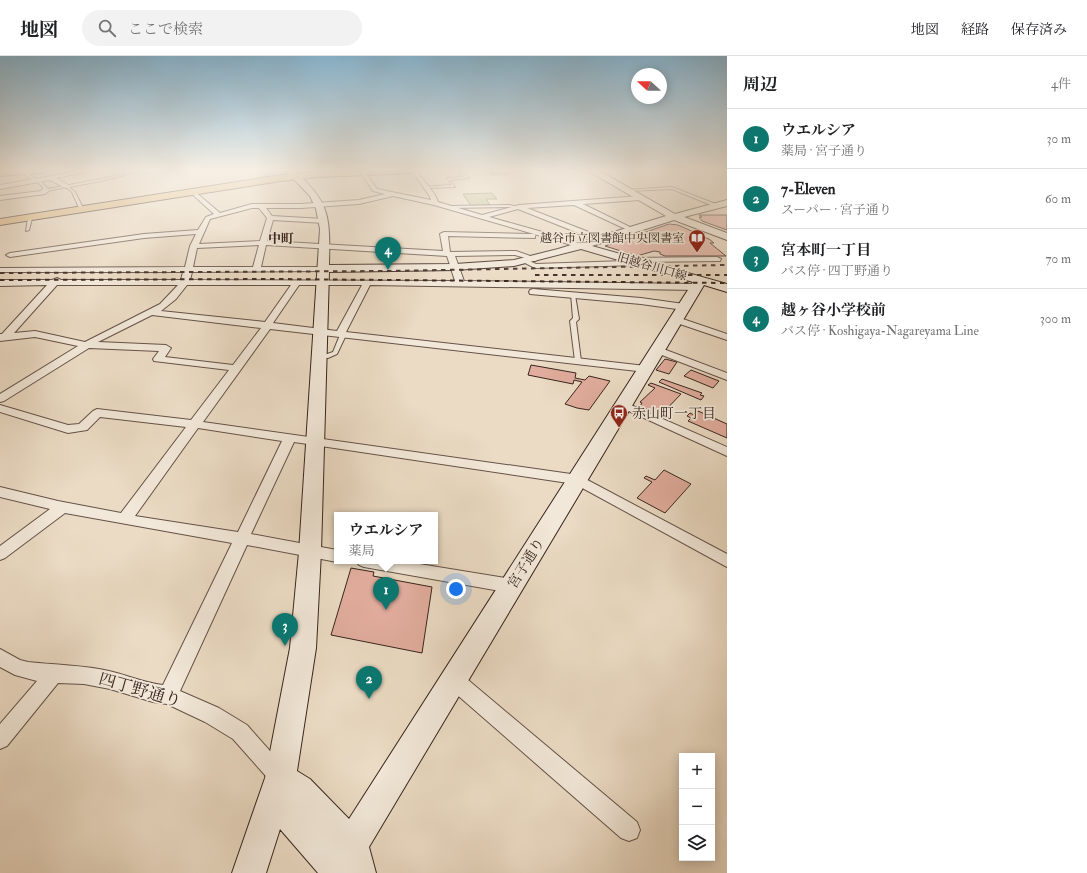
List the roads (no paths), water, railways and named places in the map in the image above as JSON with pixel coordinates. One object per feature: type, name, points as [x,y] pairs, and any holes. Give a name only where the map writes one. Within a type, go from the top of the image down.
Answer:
[{"type":"main road","points":[[0,222],[94,208]]},
{"type":"street","points":[[211,208],[218,214]]},
{"type":"street","points":[[0,401],[86,345],[163,306],[173,297],[185,282],[194,246],[208,218],[243,208]]},
{"type":"street","points":[[263,208],[270,218]]},
{"type":"street","points":[[249,873],[280,778],[303,648],[310,552],[317,380],[320,356],[324,276],[324,220],[321,208]]},
{"type":"street","points":[[454,208],[581,246]]},
{"type":"street","points":[[483,216],[514,208]]},
{"type":"street","points":[[521,208],[601,240]]},
{"type":"street","points":[[587,208],[632,230]]},
{"type":"street","points":[[658,208],[674,217],[725,237]]},
{"type":"street","points":[[0,283],[297,282],[324,276],[500,264],[530,260],[709,208]]},
{"type":"street","points":[[270,218],[324,220]]},
{"type":"street","points":[[256,270],[270,218]]},
{"type":"street","points":[[10,255],[144,236],[200,232]]},
{"type":"street","points":[[460,283],[455,267],[448,254],[444,234],[549,236]]},
{"type":"street","points":[[194,246],[264,243],[448,254],[516,254],[530,260],[535,266],[717,260]]},
{"type":"street","name":"旧越谷川口線","points":[[581,246],[699,284],[725,287]]},
{"type":"street","points":[[0,270],[256,270],[324,276],[367,283],[699,284]]},
{"type":"street","points":[[1,338],[65,271]]},
{"type":"street","points":[[125,519],[267,326],[297,282]]},
{"type":"street","points":[[342,334],[367,283]]},
{"type":"street","points":[[515,284],[518,290],[641,301],[680,313],[727,337]]},
{"type":"street","name":"宮子通り","points":[[352,864],[454,680],[699,284]]},
{"type":"street","points":[[149,312],[646,369]]},
{"type":"street","points":[[1,338],[35,334],[86,345],[166,348],[158,359],[236,368]]},
{"type":"street","points":[[658,350],[727,377]]},
{"type":"street","points":[[0,401],[68,429],[83,427],[97,413],[194,424],[578,480],[727,561]]},
{"type":"street","points":[[624,405],[727,452]]},
{"type":"street","points":[[168,695],[289,439]]},
{"type":"street","points":[[0,492],[125,519],[242,538],[334,556]]},
{"type":"street","points":[[0,554],[63,506]]},
{"type":"street","points":[[382,564],[511,586]]},
{"type":"street","name":"四丁野通り","points":[[0,657],[15,667],[54,674],[84,675],[110,680],[153,693],[168,695],[212,715],[240,732],[280,778],[287,813],[333,865],[352,864]]},
{"type":"street","points":[[0,739],[54,674]]},
{"type":"street","points":[[454,680],[629,830]]},
{"type":"lane","points":[[27,230],[30,218]]},
{"type":"lane","points":[[574,295],[576,319],[573,321],[578,361]]},
{"type":"lane","points":[[320,356],[328,356],[335,353],[342,334]]},
{"type":"railway","points":[[0,273],[386,271],[727,265]]},
{"type":"railway","points":[[535,275],[727,275]]},
{"type":"railway","points":[[0,280],[276,279],[727,283]]},
{"type":"place","name":"越谷市立図書館中央図書室","points":[[697,253]]},
{"type":"place","name":"越ヶ谷小学校前","points":[[388,270]]},
{"type":"place","name":"赤山町一丁目","points":[[619,428]]},
{"type":"place","name":"ウエルシア","points":[[386,610]]},
{"type":"place","name":"宮本町一丁目","points":[[285,646]]},
{"type":"place","name":"7-Eleven","points":[[369,699]]},
{"type":"district","name":"中町","points":[[281,239]]}]
